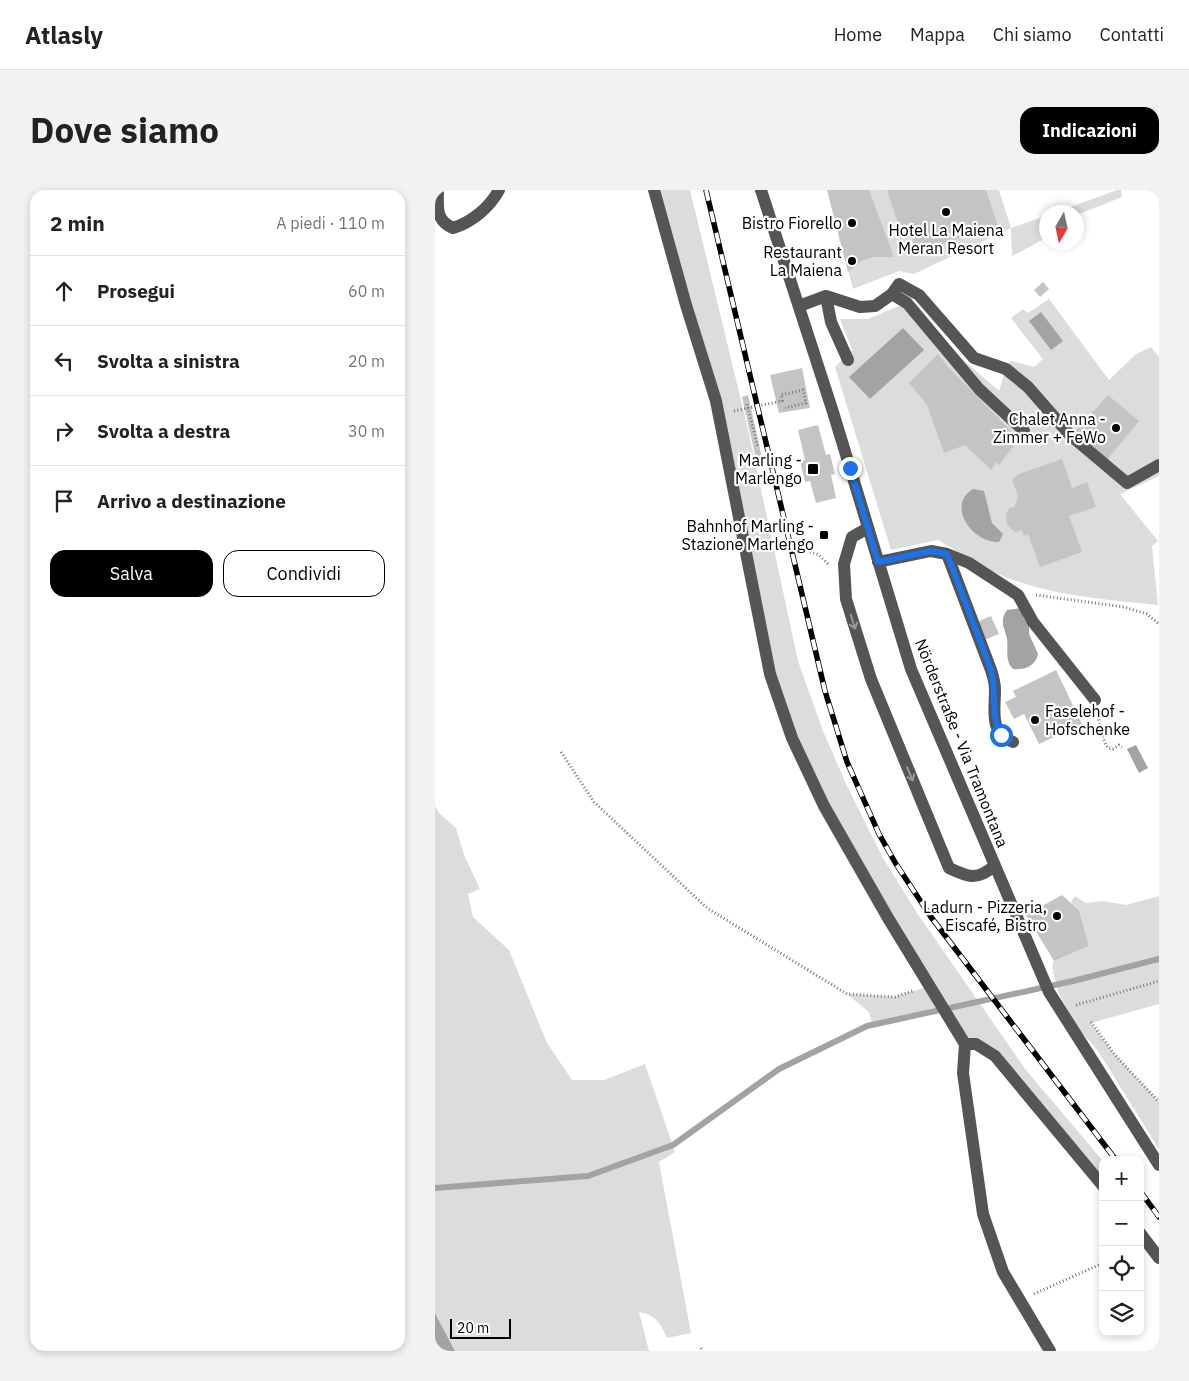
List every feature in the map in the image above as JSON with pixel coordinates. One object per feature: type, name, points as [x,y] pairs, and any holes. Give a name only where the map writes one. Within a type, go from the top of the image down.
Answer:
[{"type":"street","points":[[438,190],[437,213],[444,224],[453,228],[470,222],[495,198],[499,190]]},
{"type":"street","points":[[654,190],[719,415],[770,674],[792,738],[824,806],[965,1044],[963,1073],[983,1214],[1003,1272],[1049,1351]]},
{"type":"street","name":"Nörderstraße - Via Tramontana","points":[[761,190],[799,306],[911,669],[1049,992],[1159,1165]]},
{"type":"street","points":[[799,306],[826,296],[860,307],[875,306],[892,294],[899,284],[919,295],[974,358],[1006,369],[1029,387],[1070,435],[1127,483],[1159,464]]},
{"type":"street","points":[[892,294],[907,303],[979,389],[1024,431]]},
{"type":"street","points":[[826,296],[831,322],[848,360]]},
{"type":"street","points":[[868,528],[851,537],[844,564],[844,574],[846,599],[871,679],[949,868],[967,877],[984,874],[994,866]]},
{"type":"street","points":[[878,562],[931,551],[947,554],[969,563],[1018,596],[1033,622],[1095,700]]},
{"type":"street","points":[[947,554],[991,670],[995,687],[995,718],[997,727],[1001,735],[1013,742]]},
{"type":"street","points":[[965,1044],[977,1044],[995,1056],[1099,1181]]},
{"type":"street","points":[[1144,1238],[1159,1258]]},
{"type":"path","points":[[719,415],[748,406],[782,401],[781,395],[803,390],[806,403],[785,408]]},
{"type":"path","points":[[748,406],[757,446]]},
{"type":"path","points":[[1011,591],[1124,608],[1147,614],[1159,624]]},
{"type":"path","points":[[1095,700],[1105,743],[1108,748],[1113,749],[1119,745],[1122,747]]},
{"type":"path","points":[[561,752],[594,802],[707,908],[847,994],[895,997],[929,986]]},
{"type":"path","points":[[1086,1002],[1159,981]]},
{"type":"path","points":[[1091,1022],[1115,1055],[1159,1102]]},
{"type":"path","points":[[1019,1300],[1099,1265]]},
{"type":"shaded area","points":[[654,190],[690,190],[748,429],[798,661],[823,731],[847,786],[883,858],[917,913],[1026,1070],[1099,1156],[1099,1181],[995,1056],[965,1044],[942,1011],[873,1025],[869,1012],[847,994],[895,997],[929,986],[824,806],[770,674],[716,401]]},
{"type":"shaded area","points":[[827,190],[999,190],[1011,228],[914,274],[899,271],[853,289]]},
{"type":"shaded area","points":[[1121,190],[1122,197],[1084,212],[1084,205],[1076,205]]},
{"type":"shaded area","points":[[1039,218],[1039,242],[1012,256],[1011,228]]},
{"type":"shaded area","points":[[1049,299],[1109,380],[1136,354],[1151,347],[1159,357],[1159,476],[1120,494],[1158,541],[1152,546],[1158,605],[1088,597],[1053,591],[1019,582],[998,574],[938,540],[891,550],[835,367],[852,350],[840,319],[868,319],[901,305],[999,391],[1006,369],[1011,361],[1034,367],[1043,359],[1011,318],[1023,309],[1028,313]]},
{"type":"shaded area","points":[[1041,312],[1063,341],[1051,350],[1029,321]]},
{"type":"shaded area","points":[[903,328],[924,350],[870,399],[849,377]]},
{"type":"shaded area","points":[[973,489],[984,491],[992,523],[1003,534],[999,542],[980,537],[966,523],[962,514],[962,505],[965,496]]},
{"type":"shaded area","points":[[1021,608],[1024,619],[1029,625],[1029,634],[1038,654],[1029,667],[1013,669],[1007,657],[1007,639],[1003,619],[1007,610]]},
{"type":"shaded area","points":[[1136,745],[1148,768],[1139,773],[1127,749]]},
{"type":"shaded area","points":[[435,806],[439,813],[456,828],[464,855],[480,889],[468,894],[473,917],[509,950],[547,1043],[572,1080],[604,1080],[645,1064],[675,1152],[659,1162],[691,1333],[667,1338],[654,1318],[639,1312],[649,1351],[455,1351],[435,1313]]},
{"type":"shaded area","points":[[1075,896],[1086,903],[1102,901],[1126,905],[1159,896],[1159,1004],[1091,1023],[1115,1055],[1159,1102],[1159,1149],[1098,1051],[1077,1027],[1059,994],[1052,968],[1054,961],[1089,946],[1079,910],[1071,902]]},
{"type":"shaded area","points":[[435,1313],[455,1351],[435,1351]]},
{"type":"building","points":[[827,190],[869,190],[894,257],[873,257],[861,261],[848,272]]},
{"type":"building","points":[[887,190],[986,190],[998,226],[917,252],[907,224],[899,226]]},
{"type":"building","points":[[1043,282],[1049,289],[1040,297],[1034,290]]},
{"type":"building","points":[[938,354],[947,366],[1019,439],[999,465],[996,462],[991,470],[965,445],[944,453],[927,405],[909,383]]},
{"type":"building","points":[[802,368],[810,408],[779,413],[770,375]]},
{"type":"building","points":[[748,395],[762,458],[756,459],[742,397]]},
{"type":"building","points":[[1108,395],[1139,421],[1106,461],[1073,434]]},
{"type":"building","points":[[818,425],[826,455],[830,454],[835,474],[831,475],[836,498],[816,503],[810,481],[805,482],[800,461],[805,460],[798,430]]},
{"type":"building","points":[[1062,459],[1072,488],[1087,482],[1096,507],[1069,516],[1082,552],[1040,567],[1028,534],[1024,536],[1022,530],[1015,532],[1007,525],[1006,515],[1009,508],[1014,507],[1018,496],[1012,480],[1019,474]]},
{"type":"building","points":[[991,616],[999,634],[984,640],[977,622]]},
{"type":"building","points":[[1056,670],[1082,724],[1039,744],[1024,714],[1014,719],[1005,702],[1016,697],[1013,691]]},
{"type":"building","points":[[1062,895],[1079,910],[1089,946],[1054,961],[1026,915]]},
{"type":"waterway","points":[[435,1188],[588,1176],[673,1145],[779,1069],[867,1026],[1073,981],[1159,959]]},
{"type":"railway","points":[[706,190],[825,691],[847,762],[879,834],[896,864],[931,917],[1113,1156]]},
{"type":"railway","points":[[1144,1196],[1159,1217]]},
{"type":"place","name":"Hotel La Maiena Meran Resort","points":[[946,212]]},
{"type":"place","name":"Bistro Fiorello","points":[[852,223]]},
{"type":"place","name":"Restaurant La Maiena","points":[[852,261]]},
{"type":"place","name":"Chalet Anna - Zimmer + FeWo","points":[[1116,428]]},
{"type":"place","name":"Marling - Marlengo","points":[[813,469]]},
{"type":"place","name":"Bahnhof Marling - Stazione Marlengo","points":[[824,535]]},
{"type":"place","name":"Faselehof - Hofschenke","points":[[1035,720]]},
{"type":"place","name":"Ladurn - Pizzeria, Eiscafé, Bistro","points":[[1057,916]]},
{"type":"route","points":[[850,468],[878,562],[931,551],[947,554],[991,670],[995,687],[995,718],[1001,735]]}]
